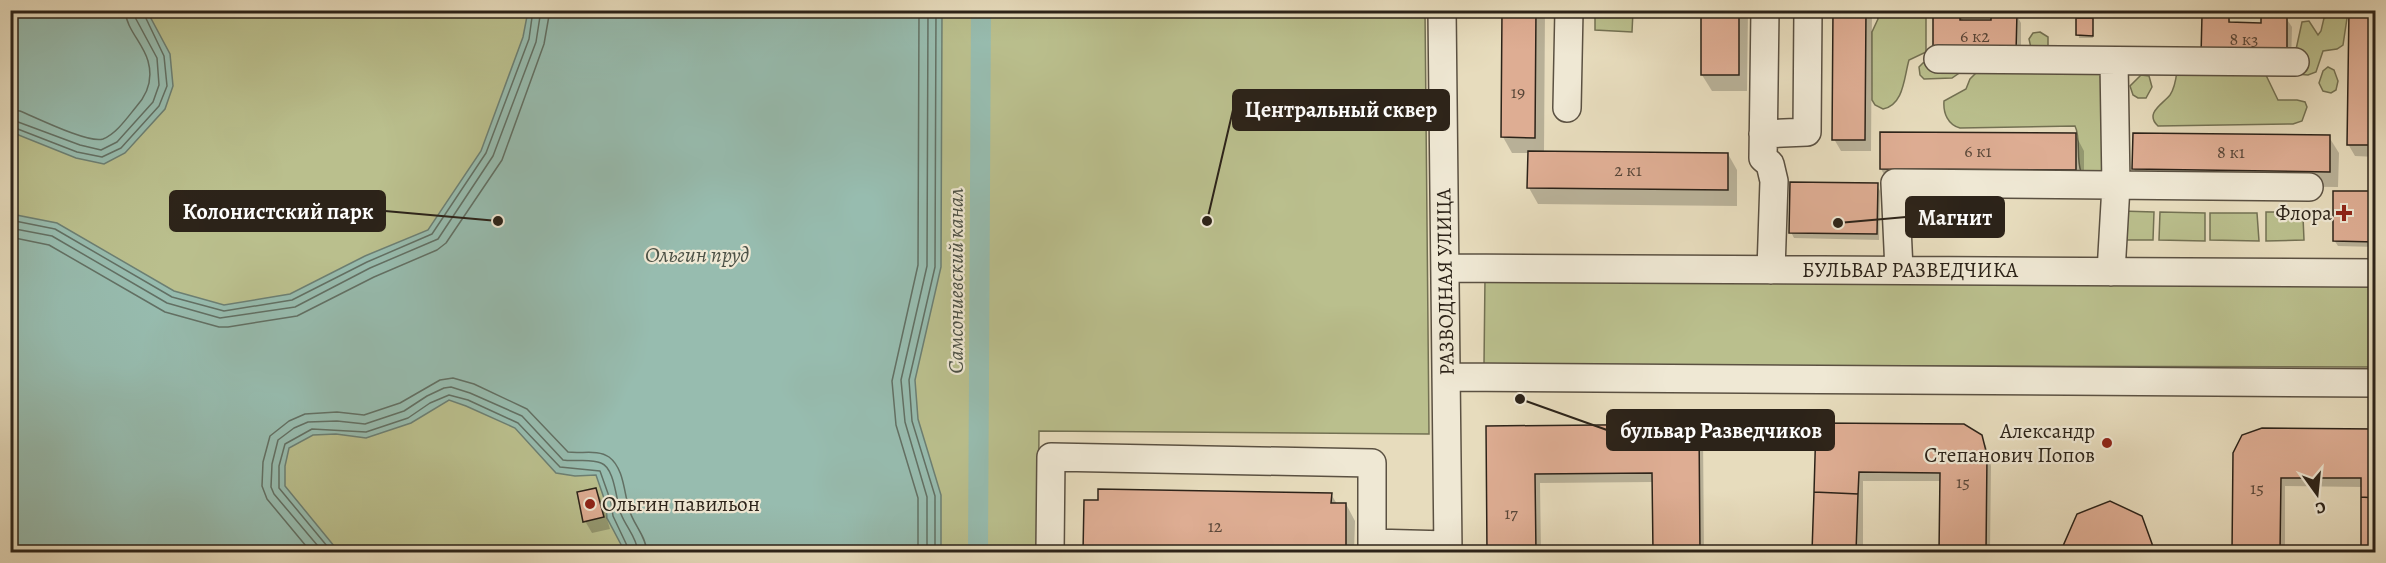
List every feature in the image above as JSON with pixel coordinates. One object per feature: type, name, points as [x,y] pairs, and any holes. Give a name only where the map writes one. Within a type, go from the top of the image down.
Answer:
[{"type":"street","name":"РАЗВОДНАЯ УЛИЦА","points":[[1442,10],[1448,549]]},
{"type":"street","points":[[1568,108],[1569,10]]},
{"type":"street","points":[[1765,10],[1763,158],[1770,165],[1774,181],[1772,270]]},
{"type":"street","points":[[1763,134],[1807,132],[1808,10]]},
{"type":"street","points":[[1938,59],[2295,62]]},
{"type":"street","points":[[2111,272],[2116,186],[2114,61]]},
{"type":"street","points":[[1899,270],[1895,183],[2309,187]]},
{"type":"street","name":"БУЛЬВАР РАЗВЕДЧИКА","points":[[1445,268],[2376,273]]},
{"type":"street","points":[[1446,377],[2376,383]]},
{"type":"street","points":[[1050,552],[1051,457],[1372,463],[1385,548],[1448,549]]},
{"type":"green space","points":[[10,11],[1425,11],[1429,434],[1039,431],[1038,552],[11,552]]},
{"type":"green space","points":[[1595,11],[1633,11],[1632,32],[1595,30]]},
{"type":"green space","points":[[1876,11],[1926,11],[1926,52],[1909,60],[1899,96],[1895,102],[1883,109],[1875,105],[1872,100],[1872,32],[1878,19]]},
{"type":"green space","points":[[2340,13],[2347,18],[2343,45],[2337,49],[2323,51],[2316,72],[2308,75],[2296,74],[2295,54],[2302,22],[2309,21],[2318,35],[2324,18]]},
{"type":"green space","points":[[2040,32],[2048,37],[2048,47],[2031,48],[2029,39],[2033,33]]},
{"type":"green space","points":[[1927,62],[1968,67],[1952,78],[1924,79],[1920,75],[1919,67]]},
{"type":"green space","points":[[1984,65],[2101,70],[2109,175],[2081,172],[2075,126],[1960,128],[1952,124],[1945,114],[1944,101],[1966,89],[1970,79]]},
{"type":"green space","points":[[2328,67],[2334,70],[2338,81],[2336,90],[2331,93],[2323,91],[2319,83],[2323,71]]},
{"type":"green space","points":[[2263,69],[2278,100],[2305,102],[2307,107],[2302,121],[2293,124],[2158,126],[2154,121],[2154,113],[2173,89],[2177,71]]},
{"type":"green space","points":[[2141,75],[2149,76],[2152,87],[2146,98],[2133,95],[2130,86]]},
{"type":"green space","points":[[2121,211],[2154,212],[2153,240],[2116,240]]},
{"type":"green space","points":[[2160,212],[2205,213],[2205,241],[2159,240]]},
{"type":"green space","points":[[2266,212],[2301,212],[2304,240],[2266,241]]},
{"type":"green space","points":[[2210,213],[2257,213],[2259,241],[2210,240]]},
{"type":"green space","points":[[1485,277],[2375,284],[2375,367],[1484,365]]},
{"type":"water","points":[[10,11],[147,11],[170,54],[173,86],[165,109],[125,153],[104,164],[76,158],[11,132]]},
{"type":"water","name":"Ольгин пруд","points":[[528,11],[942,11],[941,267],[915,380],[918,419],[941,495],[941,552],[625,552],[607,518],[606,504],[596,475],[575,476],[556,473],[515,428],[449,400],[411,423],[366,438],[336,434],[313,435],[289,448],[285,466],[285,486],[339,552],[11,552],[11,214],[57,223],[174,291],[224,305],[290,294],[365,256],[428,230],[481,151],[523,37]]},
{"type":"building","points":[[1502,10],[1536,10],[1535,138],[1501,137]]},
{"type":"building","points":[[1701,10],[1739,10],[1739,75],[1701,75]]},
{"type":"building","points":[[1833,10],[1866,10],[1865,140],[1832,140]]},
{"type":"building","points":[[2349,10],[2376,10],[2376,145],[2347,145]]},
{"type":"building","points":[[1933,12],[1960,12],[1960,20],[1991,20],[1991,12],[2017,12],[2016,53],[1933,52]]},
{"type":"building","points":[[2202,15],[2229,15],[2229,22],[2261,23],[2261,16],[2287,16],[2287,57],[2201,56]]},
{"type":"building","points":[[2076,18],[2093,18],[2093,36],[2076,35]]},
{"type":"building","points":[[1880,132],[2076,133],[2076,170],[1880,169]]},
{"type":"building","points":[[2133,133],[2330,135],[2330,172],[2132,169]]},
{"type":"building","points":[[1528,151],[1728,153],[1728,190],[1527,188]]},
{"type":"building","points":[[1790,182],[1878,183],[1877,234],[1789,233]]},
{"type":"building","points":[[2333,191],[2376,191],[2376,242],[2333,241]]},
{"type":"building","points":[[1816,423],[1964,424],[1982,435],[1987,455],[1986,552],[1939,552],[1940,473],[1859,472],[1858,494],[1814,492]]},
{"type":"building","points":[[1699,424],[1700,552],[1653,552],[1652,473],[1535,474],[1536,552],[1487,552],[1486,426]]},
{"type":"building","points":[[2262,428],[2376,429],[2376,498],[2361,497],[2361,478],[2281,478],[2280,552],[2232,552],[2233,453],[2242,435]]},
{"type":"building","name":"Ольгин павильон","points":[[596,488],[604,517],[583,522],[577,492]]},
{"type":"building","points":[[1098,489],[1332,493],[1331,503],[1346,503],[1346,552],[1302,552],[1302,549],[1124,548],[1124,552],[1083,552],[1084,500],[1098,500]]},
{"type":"building","points":[[1814,492],[1858,494],[1856,552],[1812,552]]},
{"type":"building","points":[[2361,497],[2376,498],[2376,552],[2361,552]]},
{"type":"building","points":[[2110,501],[2142,516],[2155,552],[2063,552],[2063,546],[2077,514]]},
{"type":"waterway","name":"Самсониевский канал","points":[[978,552],[981,10]]},
{"type":"place","name":"Флора","points":[[2344,213]]},
{"type":"place","name":"Колонистский парк","points":[[498,221]]},
{"type":"place","name":"Центральный сквер","points":[[1207,221]]},
{"type":"place","name":"Магнит","points":[[1838,223]]},
{"type":"place","name":"бульвар Разведчиков","points":[[1520,399]]},
{"type":"place","name":"Александр Степанович Попов","points":[[2107,443]]},
{"type":"place","name":"Ольгин павильон","points":[[590,504]]}]
